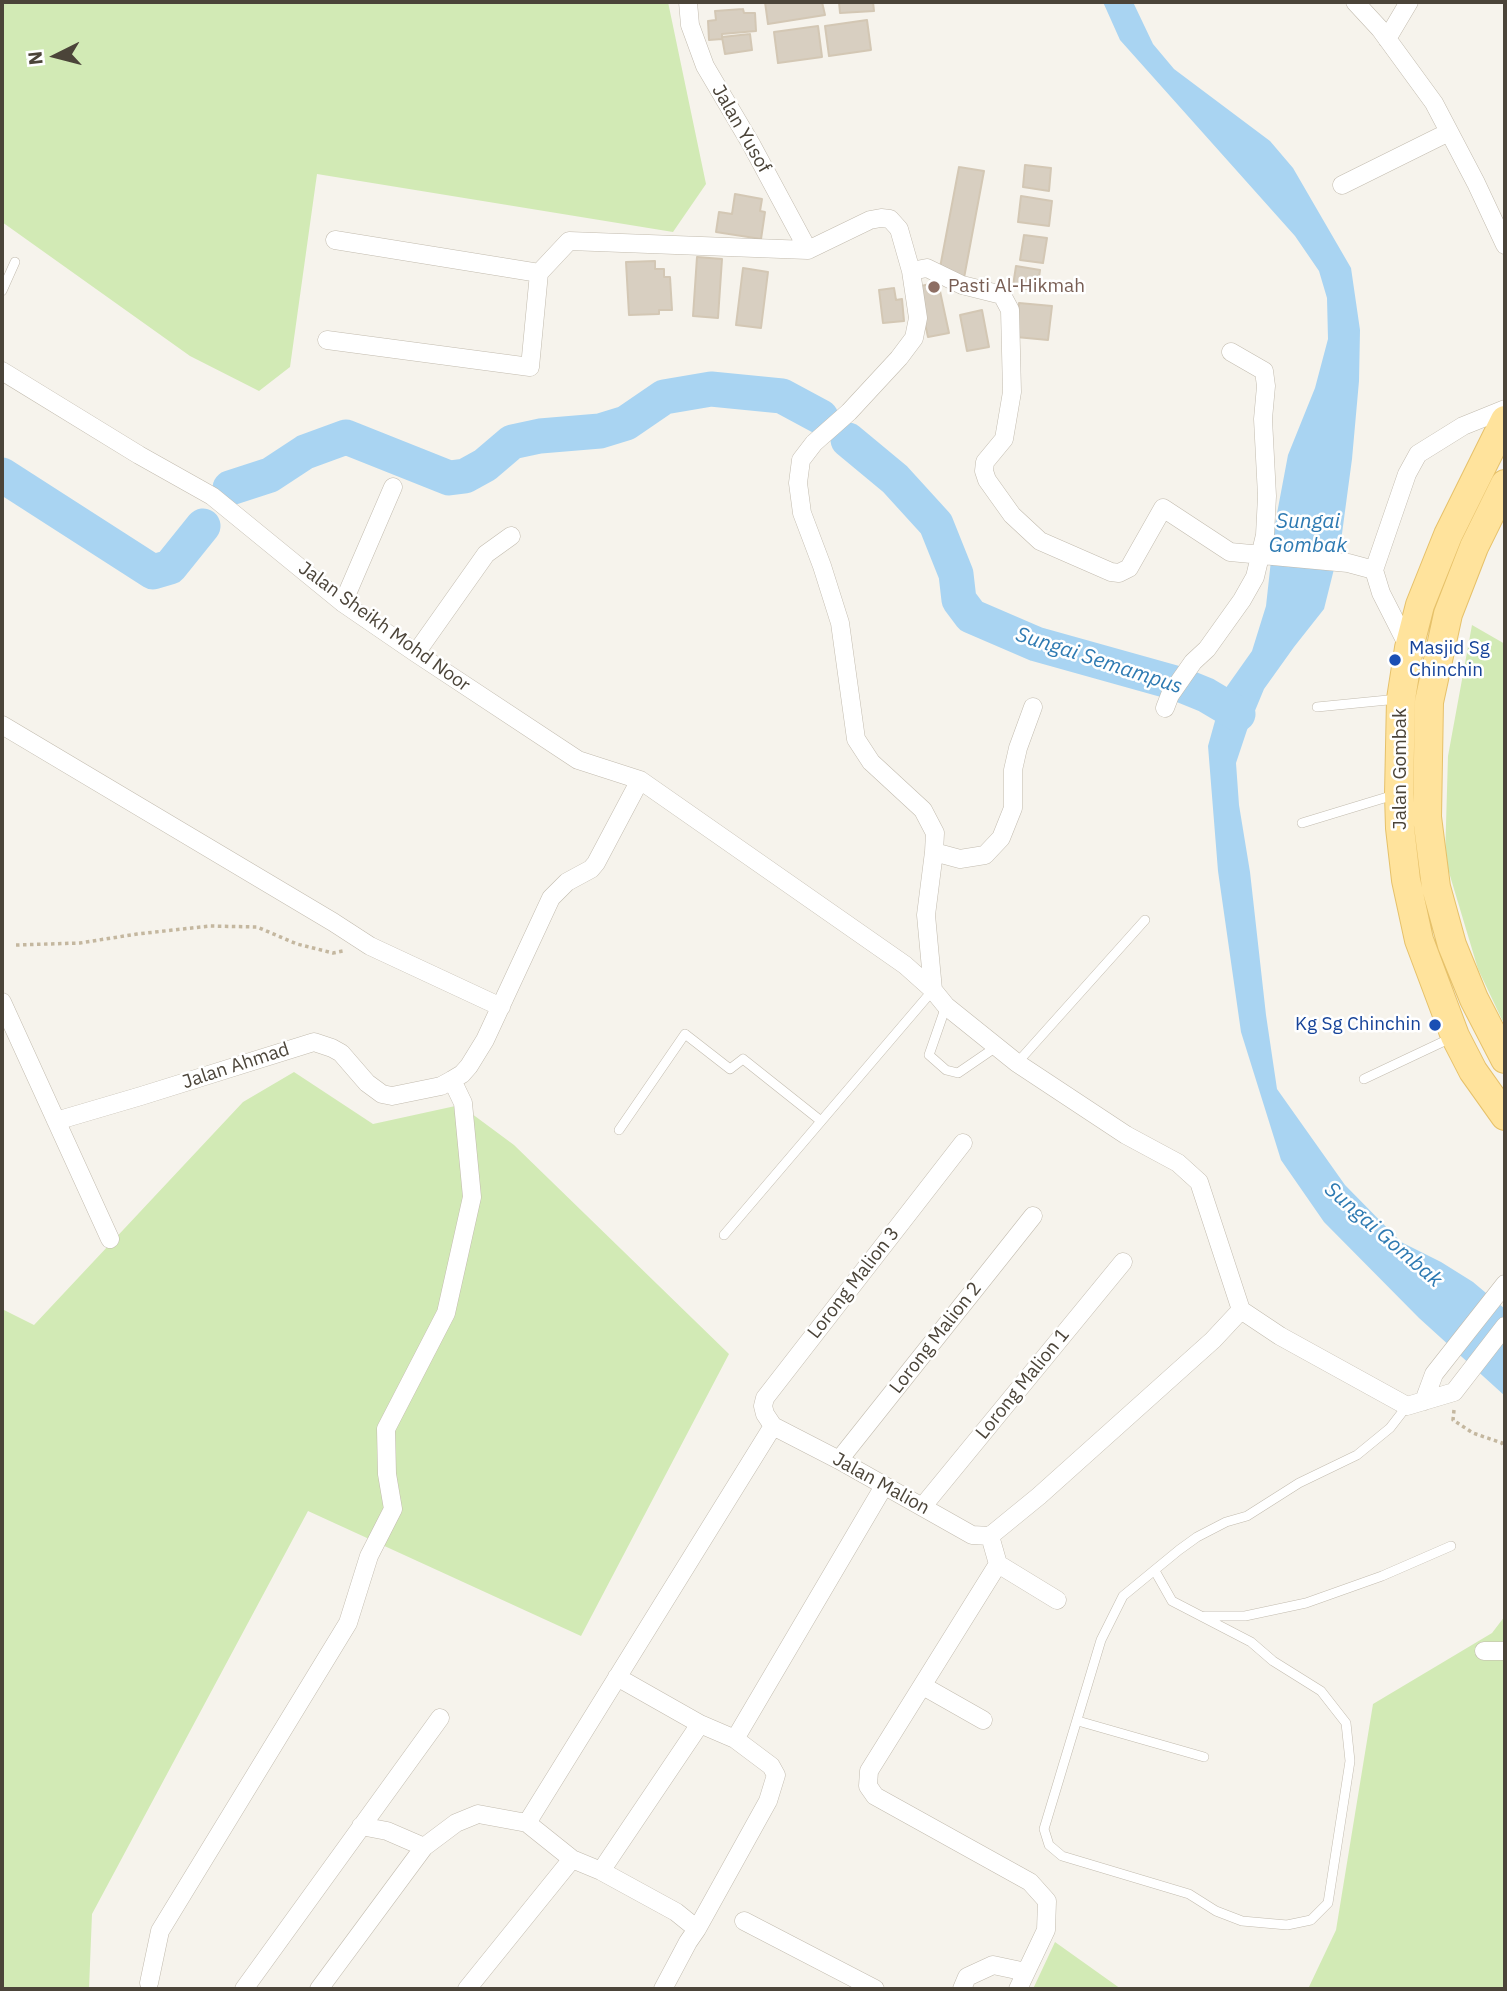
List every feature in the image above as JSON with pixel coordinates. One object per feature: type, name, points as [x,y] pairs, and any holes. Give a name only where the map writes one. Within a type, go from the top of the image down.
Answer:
[{"type":"main road","name":"Jalan Gombak","points":[[1505,420],[1448,535],[1420,606],[1409,648],[1401,699],[1399,794],[1406,880],[1419,940],[1455,1036],[1505,1116]]},
{"type":"main road","name":"Jalan Gombak","points":[[1505,484],[1474,547],[1448,614],[1429,702],[1427,817],[1436,887],[1452,944],[1474,999],[1505,1059]]},
{"type":"street","name":"Jalan Yusof","points":[[688,2],[690,25],[705,66],[808,250]]},
{"type":"street","points":[[1355,2],[1387,39],[1433,103],[1476,183],[1505,245]]},
{"type":"street","points":[[1387,39],[1409,2]]},
{"type":"street","points":[[1342,185],[1448,131]]},
{"type":"street","points":[[327,340],[530,367],[539,273],[569,242],[808,250],[870,220],[890,219],[899,229],[911,271],[918,318],[914,338],[849,412],[814,443],[801,460],[798,483],[802,513],[840,624],[856,739],[871,762],[923,810],[935,833],[926,915],[933,989]]},
{"type":"street","points":[[335,240],[539,273]]},
{"type":"street","points":[[911,271],[927,268],[962,285],[1002,295],[1010,310],[1012,392],[1004,439],[985,462],[984,471],[987,480],[1012,515],[1040,541],[1119,573],[1129,568],[1163,508],[1230,552],[1348,563],[1374,570]]},
{"type":"street","points":[[1167,702],[1193,662],[1207,649],[1242,600],[1255,577],[1262,556],[1267,496],[1263,419],[1264,371],[1231,352]]},
{"type":"street","name":"Jalan Sheikh Mohd Noor","points":[[2,371],[139,455],[212,496],[343,603],[578,760],[640,780],[905,965],[933,989],[947,1006],[1017,1063],[1126,1135],[1178,1163],[1199,1182],[1241,1310]]},
{"type":"street","points":[[1409,648],[1381,593],[1374,570],[1407,474],[1418,454],[1463,426],[1505,409]]},
{"type":"street","points":[[343,603],[393,488]]},
{"type":"street","points":[[416,653],[486,554],[511,537]]},
{"type":"street","points":[[934,852],[960,859],[985,855],[1001,838],[1013,808],[1013,770],[1032,707]]},
{"type":"street","points":[[2,725],[370,946],[500,1007]]},
{"type":"street","points":[[149,1983],[160,1931],[348,1623],[369,1556],[393,1509],[387,1474],[386,1429],[446,1313],[472,1197],[463,1103],[452,1080],[469,1066],[485,1040],[551,898],[567,882],[591,869],[640,780]]},
{"type":"street","points":[[2,1002],[110,1239]]},
{"type":"street","name":"Jalan Ahmad","points":[[56,1121],[314,1042],[341,1053],[367,1083],[382,1094],[400,1096],[441,1086],[452,1080]]},
{"type":"street","name":"Lorong Malion 3","points":[[773,1426],[765,1414],[765,1398],[963,1143]]},
{"type":"street","name":"Lorong Malion 2","points":[[839,1460],[1033,1216]]},
{"type":"street","name":"Lorong Malion 1","points":[[923,1506],[1123,1262]]},
{"type":"street","points":[[1415,1403],[1434,1374],[1505,1285]]},
{"type":"street","points":[[1057,1600],[998,1564],[990,1536],[1213,1340],[1241,1310],[1280,1336],[1415,1403],[1454,1392],[1505,1326]]},
{"type":"street","points":[[527,1823],[773,1426]]},
{"type":"street","name":"Jalan Malion","points":[[773,1426],[972,1535],[990,1536]]},
{"type":"street","points":[[735,1739],[884,1486]]},
{"type":"street","points":[[998,1564],[869,1770],[868,1786],[875,1796],[1030,1882],[1047,1901],[1046,1930],[1018,1989]]},
{"type":"street","points":[[1484,1651],[1505,1651]]},
{"type":"street","points":[[617,1677],[700,1724],[735,1739],[771,1766],[776,1775],[768,1801],[663,1989]]},
{"type":"street","points":[[923,1686],[983,1720]]},
{"type":"street","points":[[244,1989],[440,1718]]},
{"type":"street","points":[[601,1871],[700,1724]]},
{"type":"street","points":[[319,1989],[425,1847],[456,1823],[478,1814],[527,1823],[572,1859],[601,1871],[676,1912],[697,1929]]},
{"type":"street","points":[[362,1826],[387,1831],[425,1847]]},
{"type":"street","points":[[467,1989],[572,1859]]},
{"type":"street","points":[[744,1921],[875,1989]]},
{"type":"street","points":[[962,1989],[967,1977],[993,1965],[1026,1972]]},
{"type":"lane","points":[[2,291],[15,262]]},
{"type":"lane","points":[[1317,707],[1401,699]]},
{"type":"lane","points":[[1302,824],[1399,794]]},
{"type":"lane","points":[[1017,1063],[1145,919]]},
{"type":"lane","points":[[724,1235],[933,989]]},
{"type":"lane","points":[[947,1006],[929,1055],[946,1070],[958,1073],[996,1046]]},
{"type":"lane","points":[[619,1130],[685,1034],[730,1069],[743,1059],[821,1121]]},
{"type":"lane","points":[[1364,1079],[1455,1036]]},
{"type":"lane","points":[[1155,1571],[1172,1601],[1251,1642],[1273,1661],[1321,1691],[1346,1723],[1350,1761],[1328,1903],[1311,1920],[1287,1925],[1242,1921],[1216,1911],[1189,1894],[1062,1856],[1049,1844],[1044,1829],[1101,1640],[1124,1596],[1197,1537],[1226,1522],[1247,1516],[1299,1483],[1357,1455],[1415,1403]]},
{"type":"lane","points":[[1204,1616],[1245,1616],[1306,1603],[1382,1576],[1451,1546]]},
{"type":"lane","points":[[1078,1721],[1204,1757]]},
{"type":"path","points":[[16,945],[80,943],[136,933],[210,926],[257,927],[297,944],[333,953],[370,946]]},
{"type":"path","points":[[1454,1392],[1453,1420],[1473,1433],[1502,1443],[1505,1450]]},
{"type":"green space","points":[[2,2],[668,2],[706,184],[673,232],[317,174],[290,367],[259,391],[190,356],[2,222]]},
{"type":"green space","points":[[1472,625],[1505,644],[1505,1026],[1478,969],[1445,859],[1448,756]]},
{"type":"green space","points":[[294,1072],[373,1124],[460,1105],[514,1145],[729,1354],[581,1636],[308,1511],[92,1914],[89,1989],[2,1989],[2,1309],[34,1325],[243,1102]]},
{"type":"green space","points":[[1505,1616],[1505,1989],[1308,1989],[1336,1930],[1373,1704],[1492,1633]]},
{"type":"green space","points":[[1055,1942],[1121,1989],[1033,1989]]},
{"type":"water","name":"Sungai Gombak","points":[[1103,2],[1133,2],[1153,44],[1174,69],[1270,141],[1293,168],[1351,268],[1360,330],[1359,381],[1341,541],[1324,609],[1264,689],[1236,763],[1266,1015],[1277,1089],[1345,1185],[1401,1242],[1473,1282],[1505,1309],[1505,1396],[1419,1318],[1324,1222],[1281,1160],[1241,1032],[1218,871],[1208,746],[1223,692],[1252,651],[1266,606],[1275,524],[1288,455],[1315,388],[1328,339],[1327,298],[1319,271],[1295,236],[1120,40]]},
{"type":"building","points":[[765,2],[822,2],[825,15],[768,24]]},
{"type":"building","points":[[839,2],[873,2],[874,11],[840,13]]},
{"type":"building","points":[[743,9],[744,13],[755,13],[756,31],[722,34],[722,39],[709,40],[708,21],[716,20],[715,11]]},
{"type":"building","points":[[867,20],[871,50],[829,56],[825,26]]},
{"type":"building","points":[[818,26],[822,57],[778,63],[774,32]]},
{"type":"building","points":[[750,34],[752,50],[725,54],[722,37]]},
{"type":"building","points":[[1025,165],[1051,168],[1049,191],[1023,187]]},
{"type":"building","points":[[959,167],[984,171],[964,278],[939,273]]},
{"type":"building","points":[[735,194],[762,199],[760,211],[765,212],[761,239],[716,232],[719,212],[732,214]]},
{"type":"building","points":[[1021,196],[1052,201],[1049,226],[1018,222]]},
{"type":"building","points":[[1024,235],[1047,238],[1043,263],[1020,260]]},
{"type":"building","points":[[697,257],[722,259],[718,318],[693,316]]},
{"type":"building","points":[[655,261],[655,269],[664,269],[664,277],[670,277],[672,310],[659,310],[659,314],[629,315],[626,262]]},
{"type":"building","points":[[1016,266],[1040,270],[1037,291],[1013,286]]},
{"type":"building","points":[[743,268],[768,272],[761,328],[736,325]]},
{"type":"building","points":[[938,282],[949,333],[928,337],[917,287]]},
{"type":"building","points":[[894,288],[896,300],[902,299],[904,321],[883,323],[879,290]]},
{"type":"building","points":[[1019,303],[1052,306],[1048,340],[1016,337]]},
{"type":"building","points":[[982,310],[989,347],[967,351],[960,315]]},
{"type":"waterway","name":"Sungai Semampus","points":[[230,488],[270,475],[305,452],[346,437],[449,478],[465,476],[485,465],[512,442],[540,436],[600,431],[626,423],[664,397],[711,389],[782,396],[821,417]]},
{"type":"waterway","name":"Sungai Semampus","points":[[848,440],[895,479],[936,524],[956,574],[959,600],[971,616],[1036,644],[1179,684],[1206,695],[1238,714]]},
{"type":"waterway","name":"Sungai Semampus","points":[[2,475],[153,572],[170,567],[203,526]]},
{"type":"place","name":"Pasti Al-Hikmah","points":[[934,287]]},
{"type":"place","name":"Masjid Sg Chinchin","points":[[1395,660]]},
{"type":"place","name":"Kg Sg Chinchin","points":[[1435,1025]]}]
